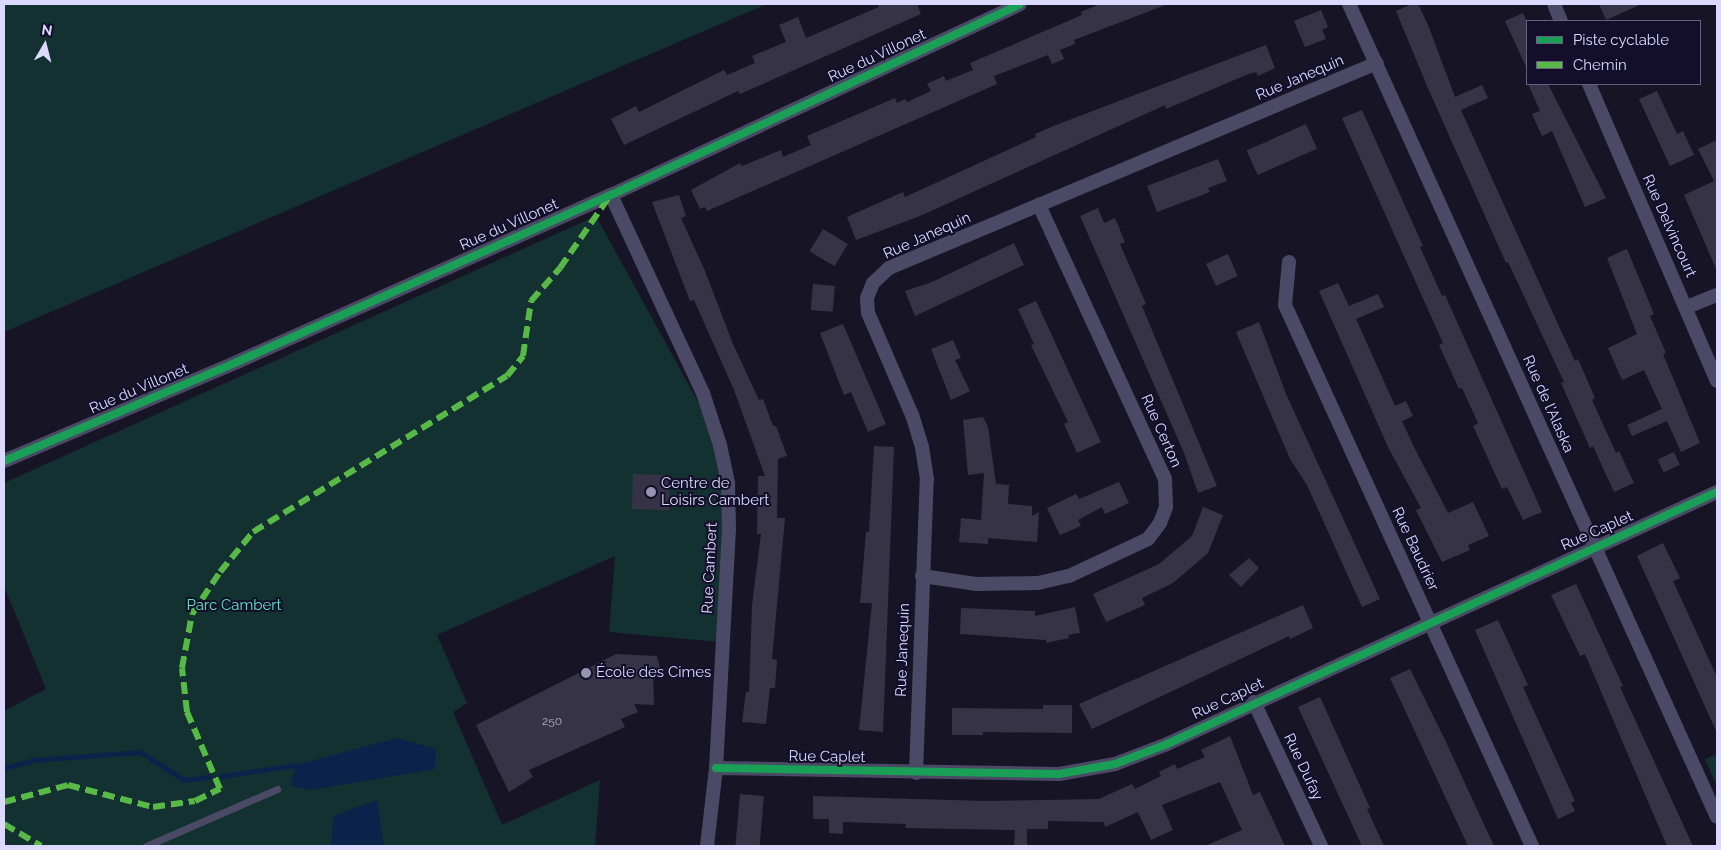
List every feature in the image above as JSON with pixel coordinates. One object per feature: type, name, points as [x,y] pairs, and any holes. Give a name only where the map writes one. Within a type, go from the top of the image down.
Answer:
[{"type":"street","name":"Rue du Villonet","points":[[4,461],[246,358],[610,195],[1020,4]]},
{"type":"street","name":"Rue de l'Alaska","points":[[1349,4],[1717,817]]},
{"type":"street","points":[[1554,4],[1561,20]]},
{"type":"street","name":"Rue Janequin","points":[[916,773],[927,479],[922,447],[868,314],[868,298],[873,283],[889,268],[1377,63]]},
{"type":"street","name":"Rue Delvincourt","points":[[1589,85],[1687,307],[1717,381]]},
{"type":"street","name":"Rue Cambert","points":[[610,195],[703,394],[720,445],[728,484],[729,530],[716,768],[708,846]]},
{"type":"street","name":"Rue Certon","points":[[922,576],[977,584],[1038,583],[1069,576],[1148,539],[1160,524],[1166,507],[1165,479],[1039,205]]},
{"type":"street","name":"Rue Baudrier","points":[[1289,262],[1285,305],[1532,846]]},
{"type":"street","points":[[1687,307],[1717,295]]},
{"type":"street","name":"Rue Caplet","points":[[716,768],[916,773],[1059,774],[1115,764],[1167,744],[1430,621],[1717,492]]},
{"type":"street","name":"Rue Dufay","points":[[1254,702],[1321,846]]},
{"type":"lane","points":[[146,846],[277,788]]},
{"type":"green space","points":[[4,4],[767,4],[4,332]]},
{"type":"green space","name":"Parc Cambert","points":[[596,216],[708,420],[724,476],[720,642],[609,632],[615,556],[437,635],[467,703],[453,712],[502,825],[600,780],[595,846],[4,846],[4,711],[46,689],[4,586],[4,483]]},
{"type":"green space","points":[[1717,754],[1717,787],[1705,759]]},
{"type":"water","points":[[397,738],[436,749],[435,769],[310,790],[290,786],[296,765]]},
{"type":"water","points":[[377,800],[384,846],[331,846],[333,816]]},
{"type":"building","points":[[877,4],[917,4],[921,14],[740,94],[738,91],[624,145],[611,119],[636,106],[639,112],[724,70],[727,75],[755,63],[752,56],[786,42],[779,25],[798,17],[806,38],[879,7]]},
{"type":"building","points":[[1100,4],[1168,4],[1074,40],[1075,44],[1060,50],[1064,59],[1052,64],[1048,55],[994,76],[997,84],[707,211],[705,207],[700,209],[691,190],[740,163],[742,166],[781,150],[783,157],[811,145],[807,136],[895,98],[897,103],[905,99],[907,102],[931,91],[927,84],[944,76],[946,81],[973,70],[970,63],[1082,15],[1081,12]]},
{"type":"building","points":[[1412,4],[1418,4],[1428,25],[1455,97],[1482,85],[1488,98],[1461,110],[1575,361],[1578,359],[1595,398],[1592,400],[1616,453],[1619,451],[1634,483],[1614,492],[1593,446],[1590,448],[1561,383],[1564,382],[1508,262],[1506,263],[1427,86],[1396,11]]},
{"type":"building","points":[[1599,4],[1642,4],[1606,20]]},
{"type":"building","points":[[1321,10],[1328,27],[1322,30],[1326,39],[1305,47],[1294,21]]},
{"type":"building","points":[[1523,13],[1526,20],[1526,67],[1505,21]]},
{"type":"building","points":[[1266,45],[1275,68],[1258,76],[1256,72],[1246,75],[1166,109],[1165,105],[920,216],[856,240],[847,217],[903,192],[905,197],[1036,137],[1035,134],[1056,125]]},
{"type":"building","points":[[1528,85],[1549,85],[1606,198],[1585,207],[1552,131],[1542,136],[1532,114],[1540,111]]},
{"type":"building","points":[[1657,91],[1677,134],[1683,131],[1694,155],[1670,166],[1639,99]]},
{"type":"building","points":[[1362,110],[1423,246],[1420,247],[1442,296],[1445,295],[1542,512],[1523,520],[1507,487],[1502,489],[1473,426],[1478,423],[1462,388],[1459,389],[1439,345],[1443,343],[1342,118]]},
{"type":"building","points":[[1306,124],[1317,149],[1258,175],[1247,150]]},
{"type":"building","points":[[1717,140],[1717,271],[1684,195],[1714,181],[1698,149]]},
{"type":"building","points":[[1218,159],[1227,181],[1208,188],[1210,192],[1157,212],[1147,186]]},
{"type":"building","points":[[679,195],[686,216],[681,218],[705,271],[733,344],[759,400],[763,399],[773,426],[776,426],[787,456],[778,459],[777,518],[785,518],[772,659],[777,660],[775,688],[770,688],[766,724],[742,722],[746,692],[749,692],[752,605],[761,534],[757,534],[758,476],[765,476],[734,390],[694,300],[690,301],[652,202]]},
{"type":"building","points":[[1098,208],[1104,223],[1115,218],[1125,242],[1120,244],[1146,304],[1142,306],[1217,486],[1198,493],[1184,453],[1080,216]]},
{"type":"building","points":[[823,229],[848,244],[834,266],[810,251]]},
{"type":"building","points":[[1014,243],[1024,265],[915,316],[905,291],[932,282]]},
{"type":"building","points":[[1627,249],[1654,314],[1650,316],[1666,353],[1663,354],[1700,443],[1681,452],[1667,421],[1632,436],[1627,425],[1662,409],[1644,370],[1622,380],[1608,348],[1637,334],[1607,258]]},
{"type":"building","points":[[1228,254],[1238,276],[1216,286],[1206,264]]},
{"type":"building","points":[[1338,283],[1349,306],[1378,294],[1384,307],[1356,319],[1395,406],[1406,401],[1413,416],[1402,421],[1448,513],[1473,502],[1489,536],[1468,545],[1470,550],[1442,562],[1416,510],[1421,508],[1388,447],[1319,291]]},
{"type":"building","points":[[813,284],[835,286],[833,312],[811,310]]},
{"type":"building","points":[[1036,301],[1101,442],[1077,453],[1064,424],[1068,422],[1031,345],[1034,344],[1018,309]]},
{"type":"building","points":[[1259,322],[1286,394],[1380,599],[1362,607],[1307,485],[1290,459],[1236,332]]},
{"type":"building","points":[[843,324],[886,424],[868,432],[851,392],[844,395],[820,333]]},
{"type":"building","points":[[953,340],[961,358],[955,360],[970,391],[951,400],[931,349]]},
{"type":"building","points":[[983,417],[988,427],[996,484],[1009,485],[1008,504],[1032,506],[1032,516],[1039,512],[1037,542],[988,538],[988,544],[959,542],[961,518],[981,520],[984,473],[968,475],[963,420]]},
{"type":"building","points":[[874,446],[894,447],[883,732],[859,730],[872,603],[860,603],[866,532],[869,532]]},
{"type":"building","points":[[1674,452],[1680,465],[1664,472],[1658,460]]},
{"type":"building","name":"Centre de Loisirs Cambert","points":[[633,474],[670,475],[669,510],[632,509]]},
{"type":"building","points":[[1119,482],[1129,503],[1105,514],[1102,507],[1078,520],[1081,526],[1060,535],[1047,508],[1076,494],[1079,499]]},
{"type":"building","points":[[1203,507],[1223,515],[1208,553],[1173,583],[1142,598],[1145,605],[1106,622],[1093,594],[1159,564],[1192,536]]},
{"type":"building","points":[[1663,543],[1680,578],[1673,581],[1717,677],[1717,733],[1637,556]]},
{"type":"building","points":[[1249,558],[1259,568],[1241,587],[1229,575]]},
{"type":"building","points":[[1576,584],[1623,686],[1620,687],[1693,846],[1667,846],[1585,654],[1580,656],[1551,595]]},
{"type":"building","points":[[1303,605],[1313,628],[1290,639],[1289,636],[1092,729],[1079,704]]},
{"type":"building","points":[[1075,607],[1080,633],[1068,635],[1069,638],[1046,643],[1046,640],[960,634],[961,608],[1035,611],[1035,616]]},
{"type":"building","points":[[1498,620],[1528,685],[1523,687],[1575,801],[1571,803],[1575,811],[1558,819],[1475,630]]},
{"type":"building","name":"École des Cimes","points":[[616,654],[657,656],[660,668],[653,671],[654,705],[634,704],[638,712],[621,719],[625,727],[529,770],[533,777],[509,792],[476,725]]},
{"type":"building","points":[[1410,669],[1494,846],[1468,846],[1390,678]]},
{"type":"building","points":[[1320,697],[1370,808],[1367,809],[1384,846],[1362,846],[1298,707]]},
{"type":"building","points":[[1043,705],[1072,705],[1072,733],[983,732],[983,735],[952,735],[952,708],[1043,709]]},
{"type":"building","points":[[1230,736],[1253,795],[1260,792],[1285,846],[1205,846],[1242,830],[1220,782],[1162,805],[1173,830],[1151,840],[1138,812],[1105,827],[1104,822],[1048,821],[1048,829],[1027,829],[1027,846],[1014,846],[1015,830],[905,828],[906,824],[843,822],[843,834],[829,833],[829,819],[813,819],[813,796],[985,801],[1099,799],[1132,784],[1135,789],[1161,776],[1159,772],[1175,764],[1177,769],[1205,757],[1201,750]]},
{"type":"building","points":[[740,794],[764,796],[760,846],[735,846]]},
{"type":"waterway","points":[[4,768],[34,760],[140,752],[184,780],[210,777]]},
{"type":"waterway","points":[[221,776],[296,765]]},
{"type":"marked path","points":[[4,802],[68,785],[153,807],[195,801],[220,789],[187,712],[182,668],[192,614],[220,572],[253,532],[507,376],[523,356],[531,301],[560,268],[609,197]]},
{"type":"marked path","points":[[4,824],[41,846]]},
{"type":"cycle path","points":[[4,461],[237,362],[611,195],[1020,4]]},
{"type":"cycle path","points":[[716,768],[1059,774],[1115,764],[1167,744],[1717,492]]},
{"type":"place","name":"Centre de Loisirs Cambert","points":[[651,492]]},
{"type":"place","name":"École des Cimes","points":[[586,673]]}]
